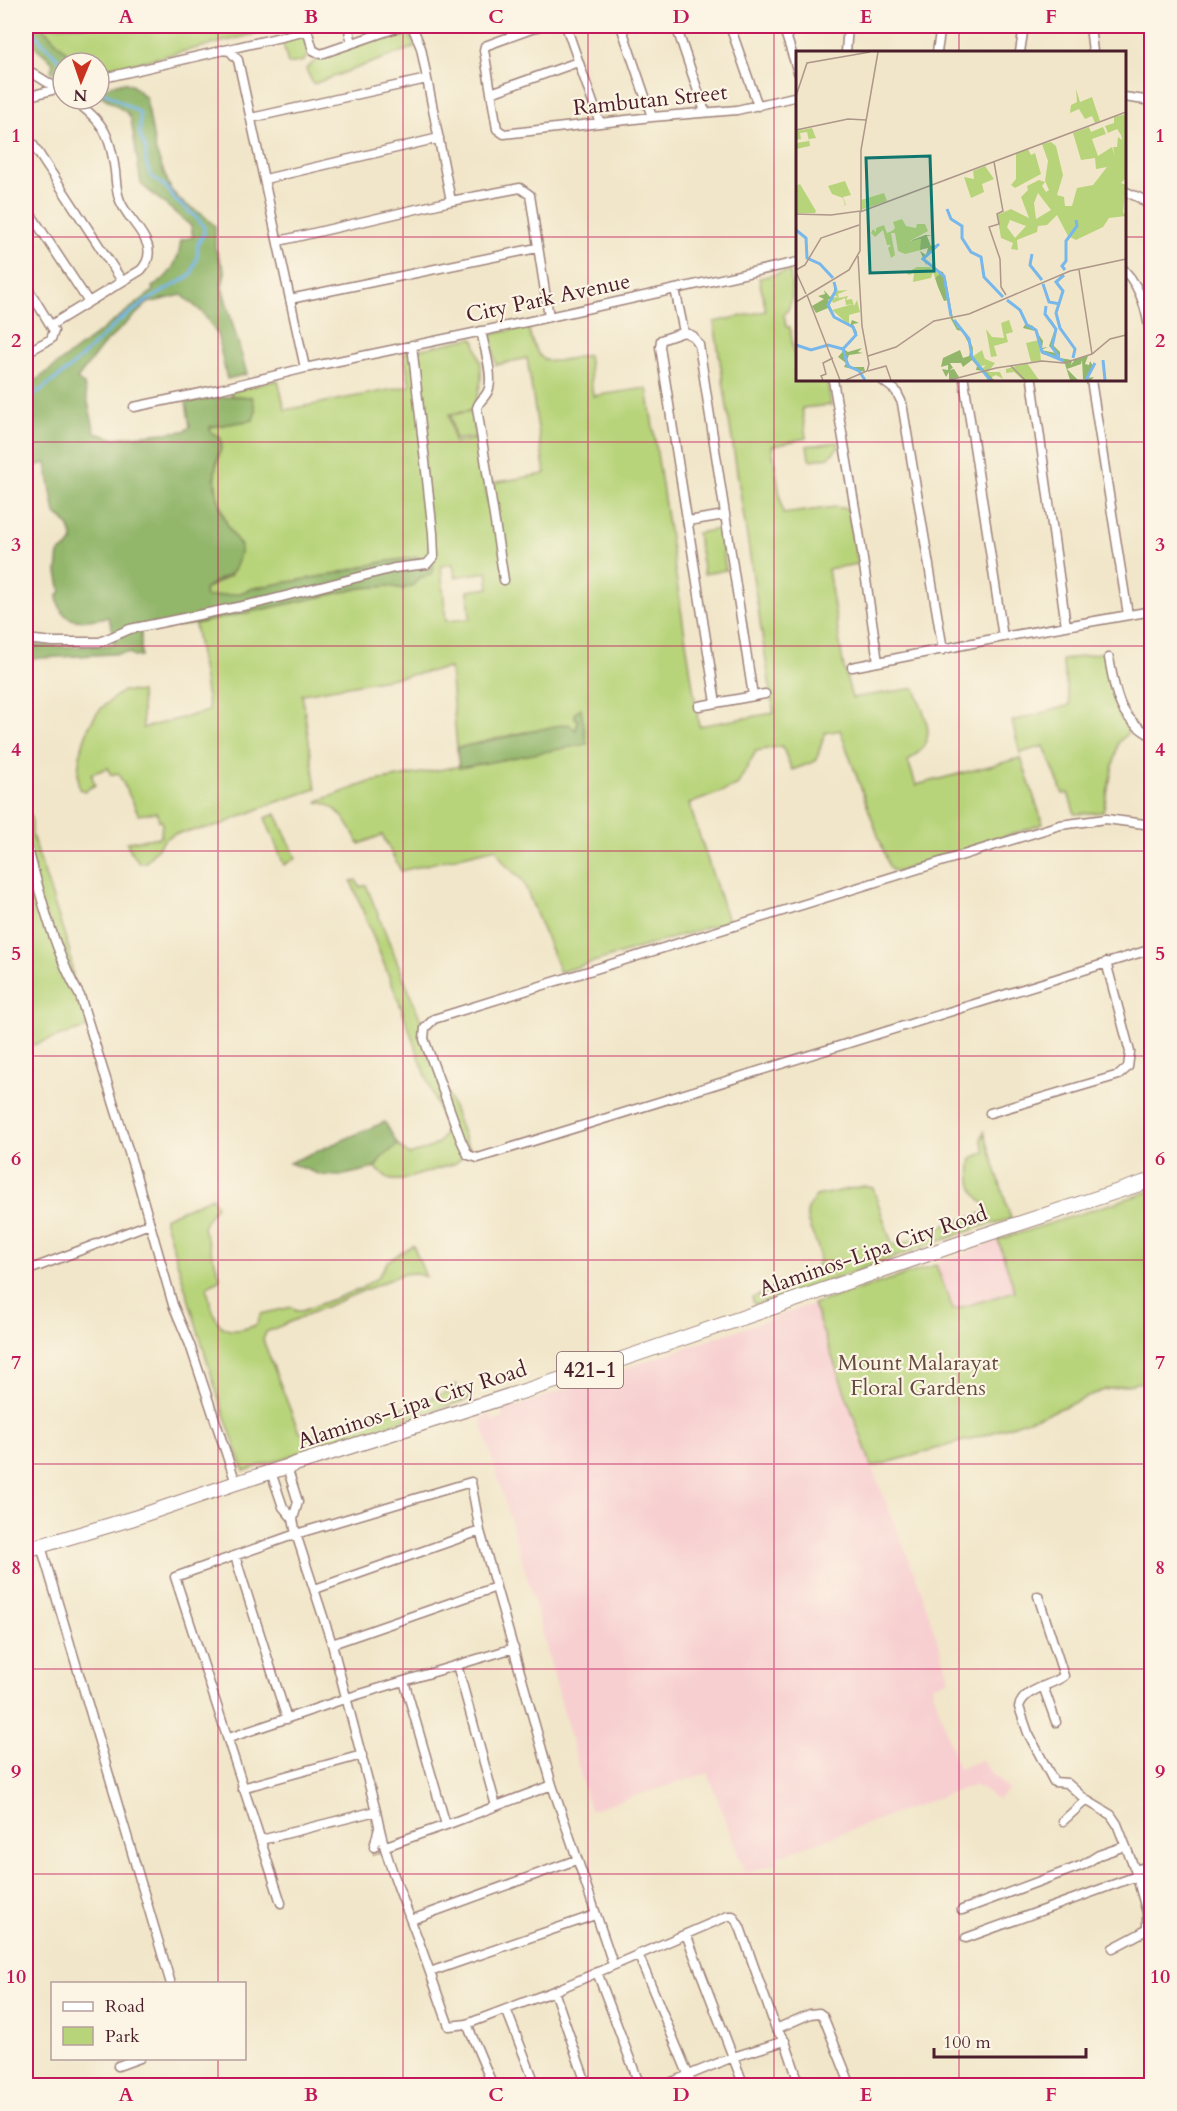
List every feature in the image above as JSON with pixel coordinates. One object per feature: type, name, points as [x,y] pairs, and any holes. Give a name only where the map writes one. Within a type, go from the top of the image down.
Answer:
[{"type":"main road","name":"Alaminos-Lipa City Road","points":[[26,1550],[134,1518],[593,1369],[1152,1180]]},
{"type":"street","points":[[348,26],[352,43]]},
{"type":"street","points":[[111,76],[307,28],[312,50],[318,53],[352,43],[389,28],[402,26]]},
{"type":"street","points":[[412,26],[421,48],[451,201]]},
{"type":"street","points":[[540,26],[485,46],[491,93],[578,62]]},
{"type":"street","points":[[566,26],[600,123]]},
{"type":"street","points":[[621,26],[652,117]]},
{"type":"street","points":[[676,26],[705,112]]},
{"type":"street","points":[[730,26],[758,106]]},
{"type":"street","points":[[783,26],[796,66]]},
{"type":"street","points":[[846,51],[848,26]]},
{"type":"street","points":[[937,51],[941,26]]},
{"type":"street","points":[[1020,51],[1024,26]]},
{"type":"street","points":[[1090,26],[1093,51]]},
{"type":"street","points":[[221,50],[231,51],[238,60],[305,368]]},
{"type":"street","points":[[26,69],[51,83]]},
{"type":"street","points":[[251,118],[427,79]]},
{"type":"street","points":[[26,97],[51,91]]},
{"type":"street","name":"Rambutan Street","points":[[491,93],[497,129],[504,134],[737,110],[796,96]]},
{"type":"street","points":[[1126,97],[1152,101]]},
{"type":"street","points":[[51,325],[143,268],[149,256],[149,246],[119,199],[112,148],[108,136],[88,111]]},
{"type":"street","points":[[26,134],[122,281]]},
{"type":"street","points":[[265,179],[439,138]]},
{"type":"street","points":[[279,241],[451,201],[520,188],[530,195],[549,317]]},
{"type":"street","points":[[1126,191],[1140,198],[1152,208]]},
{"type":"street","points":[[26,207],[88,301]]},
{"type":"street","points":[[290,299],[537,248]]},
{"type":"street","name":"City Park Avenue","points":[[134,407],[796,262]]},
{"type":"street","points":[[1126,271],[1142,298],[1152,345]]},
{"type":"street","points":[[26,285],[54,331],[51,339],[27,353]]},
{"type":"street","points":[[675,289],[684,332]]},
{"type":"street","points":[[26,304],[36,302]]},
{"type":"street","points":[[481,331],[490,386],[487,395],[477,408],[504,580]]},
{"type":"street","points":[[716,703],[660,347],[662,340],[684,332],[693,336],[699,345],[753,696]]},
{"type":"street","points":[[26,639],[53,642],[100,642],[130,629],[262,602],[394,568],[427,564],[434,556],[433,533],[412,345]]},
{"type":"street","points":[[833,381],[858,523],[878,662]]},
{"type":"street","points":[[883,381],[896,391],[903,409],[943,650]]},
{"type":"street","points":[[964,381],[1003,637]]},
{"type":"street","points":[[1032,381],[1066,626]]},
{"type":"street","points":[[1091,381],[1128,615]]},
{"type":"street","points":[[688,521],[725,515]]},
{"type":"street","points":[[852,667],[1152,611]]},
{"type":"street","points":[[1109,658],[1120,705],[1135,726],[1152,736]]},
{"type":"street","points":[[699,706],[765,694]]},
{"type":"street","points":[[1152,810],[1150,825],[1106,819],[1060,825],[434,1019],[425,1028],[424,1040],[461,1140],[468,1155],[478,1158],[1152,949]]},
{"type":"street","points":[[26,841],[42,903],[72,982],[80,996],[136,1175],[173,1305],[190,1345],[236,1483]]},
{"type":"street","points":[[990,1113],[1119,1075],[1128,1067],[1130,1052],[1106,962]]},
{"type":"street","points":[[26,1271],[149,1224]]},
{"type":"street","points":[[287,1467],[298,1502],[293,1520]]},
{"type":"street","points":[[271,1472],[283,1507],[293,1520],[332,1644],[379,1828],[386,1845],[390,1868],[449,2026],[467,2024],[506,2010],[728,1916],[733,1916],[776,2029],[785,2040],[800,2085]]},
{"type":"street","points":[[281,1903],[175,1577],[296,1534],[471,1482],[480,1531],[552,1785],[613,1964]]},
{"type":"street","points":[[315,1589],[480,1531]]},
{"type":"street","points":[[40,1546],[171,1982]]},
{"type":"street","points":[[235,1556],[287,1719]]},
{"type":"street","points":[[332,1644],[496,1587]]},
{"type":"street","points":[[1038,1596],[1064,1674],[1059,1680],[1043,1686],[1021,1701],[1019,1707],[1023,1721],[1052,1780],[1056,1784],[1067,1783],[1086,1800],[1111,1815],[1117,1824],[1136,1873],[1147,1913],[1147,1928],[1113,1948]]},
{"type":"street","points":[[229,1738],[347,1698],[514,1648]]},
{"type":"street","points":[[457,1665],[496,1806]]},
{"type":"street","points":[[404,1681],[446,1826]]},
{"type":"street","points":[[1043,1686],[1056,1722]]},
{"type":"street","points":[[242,1788],[362,1755]]},
{"type":"street","points":[[386,1845],[446,1826],[552,1785]]},
{"type":"street","points":[[1063,1821],[1086,1800]]},
{"type":"street","points":[[261,1840],[376,1810]]},
{"type":"street","points":[[374,1847],[379,1828]]},
{"type":"street","points":[[962,1910],[1083,1865],[1099,1855],[1125,1846]]},
{"type":"street","points":[[378,1858],[390,1868]]},
{"type":"street","points":[[411,1920],[576,1860]]},
{"type":"street","points":[[966,1938],[1136,1873],[1152,1864]]},
{"type":"street","points":[[430,1972],[595,1915]]},
{"type":"street","points":[[686,1934],[744,2085]]},
{"type":"street","points":[[638,1954],[693,2085]]},
{"type":"street","points":[[597,1972],[640,2085]]},
{"type":"street","points":[[554,1991],[587,2085]]},
{"type":"street","points":[[506,2010],[536,2085]]},
{"type":"street","points":[[776,2029],[810,2014],[819,2013],[823,2016],[851,2085]]},
{"type":"street","points":[[467,2024],[493,2085]]},
{"type":"street","points":[[662,2085],[785,2040]]},
{"type":"street","points":[[118,2066],[134,2060]]},
{"type":"shaded area","points":[[998,1240],[1016,1291],[953,1311],[936,1265]]},
{"type":"shaded area","points":[[813,1304],[872,1467],[921,1590],[950,1679],[932,1686],[958,1769],[982,1760],[991,1773],[1009,1790],[997,1800],[985,1790],[975,1786],[965,1788],[777,1857],[778,1863],[745,1873],[708,1773],[590,1810],[530,1587],[480,1418],[490,1415],[493,1421],[503,1418],[502,1411]]},
{"type":"green space","points":[[26,26],[41,26],[65,51],[51,51],[51,60],[26,39]]},
{"type":"green space","points":[[41,26],[299,26],[280,30],[279,28],[111,69],[111,51],[65,51]]},
{"type":"green space","points":[[401,30],[408,32],[415,47],[313,84],[306,69],[316,60]]},
{"type":"green space","points":[[303,34],[307,48],[306,58],[304,61],[288,64],[282,39]]},
{"type":"green space","points":[[124,82],[133,86],[146,98],[156,152],[171,190],[183,203],[203,215],[215,226],[215,248],[225,272],[222,287],[247,374],[227,379],[217,334],[203,313],[182,295],[148,303],[103,345],[77,379],[84,385],[95,433],[113,438],[184,431],[190,427],[186,402],[232,396],[252,397],[256,411],[253,420],[210,427],[210,432],[220,437],[221,441],[215,470],[218,501],[225,520],[241,546],[233,571],[204,590],[206,597],[237,594],[254,588],[417,557],[431,561],[434,567],[430,575],[419,578],[413,585],[403,589],[389,586],[361,588],[195,624],[141,630],[141,656],[134,657],[130,653],[26,659],[26,646],[81,647],[114,644],[113,630],[108,617],[76,620],[64,614],[60,607],[57,597],[61,591],[57,573],[59,552],[67,548],[73,540],[67,525],[55,514],[46,463],[26,468],[26,388],[153,291],[152,287],[159,283],[173,267],[181,240],[193,237],[191,226],[141,184],[131,119],[127,113],[111,102],[111,86]]},
{"type":"green space","points":[[790,271],[791,300],[784,314],[786,327],[790,327],[794,354],[796,354],[796,381],[827,381],[831,405],[802,408],[806,438],[772,446],[783,514],[835,507],[848,509],[858,564],[828,569],[844,669],[852,698],[915,688],[928,728],[924,745],[908,761],[916,785],[1021,758],[1043,824],[897,872],[890,869],[840,730],[825,733],[816,761],[792,770],[782,746],[756,751],[737,786],[689,804],[728,921],[560,972],[523,881],[504,863],[496,848],[401,871],[382,835],[359,844],[338,812],[318,802],[370,782],[587,744],[578,720],[576,730],[524,732],[457,748],[450,668],[302,694],[316,789],[268,805],[218,826],[174,834],[165,839],[146,862],[140,863],[127,842],[161,837],[162,821],[159,821],[157,812],[139,815],[118,773],[111,775],[108,768],[91,774],[95,785],[85,791],[79,789],[78,770],[89,728],[103,706],[123,691],[141,692],[143,728],[209,711],[195,624],[361,588],[389,586],[403,589],[413,585],[419,578],[430,575],[417,557],[254,588],[237,594],[206,597],[204,590],[231,575],[229,531],[217,494],[215,471],[222,444],[220,437],[210,432],[210,427],[253,420],[252,397],[232,396],[230,392],[278,380],[285,410],[410,386],[404,353],[474,339],[481,364],[481,381],[474,410],[449,414],[454,443],[477,439],[488,502],[492,483],[545,474],[527,358],[496,365],[490,335],[528,326],[536,351],[541,357],[555,361],[588,355],[593,396],[647,388],[699,726],[774,713],[714,322],[766,311],[759,278]],"holes":[[[453,564],[455,577],[487,572],[489,588],[468,591],[470,619],[446,621],[441,566]]]},
{"type":"green space","points":[[472,411],[476,437],[455,440],[451,415]]},
{"type":"green space","points":[[838,442],[839,447],[829,457],[812,460],[809,458],[807,446]]},
{"type":"green space","points":[[719,529],[726,570],[704,574],[697,533]]},
{"type":"green space","points":[[1104,652],[1115,692],[1132,728],[1118,743],[1103,812],[1075,814],[1068,793],[1063,794],[1044,746],[1020,753],[1012,721],[1070,705],[1062,660]]},
{"type":"green space","points":[[581,708],[587,744],[459,768],[457,748],[568,724],[576,730],[578,720],[575,718],[575,713]]},
{"type":"green space","points":[[26,797],[32,823],[32,835],[70,952],[73,980],[89,1027],[26,1047]]},
{"type":"green space","points":[[276,814],[296,858],[284,865],[265,818]]},
{"type":"green space","points":[[356,880],[360,887],[366,885],[470,1148],[463,1151],[462,1157],[456,1163],[402,1180],[391,1180],[375,1168],[382,1157],[398,1145],[409,1155],[428,1149],[438,1143],[445,1128],[398,999],[351,881]]},
{"type":"green space","points":[[385,1122],[398,1145],[382,1157],[375,1168],[340,1176],[321,1175],[289,1163]]},
{"type":"green space","points":[[984,1132],[1011,1219],[980,1227],[789,1295],[754,1305],[752,1298],[795,1282],[815,1269],[819,1256],[807,1214],[816,1196],[864,1186],[873,1188],[892,1244],[899,1245],[948,1224],[984,1213],[984,1204],[973,1189],[970,1171],[972,1158],[985,1152],[981,1139]]},
{"type":"green space","name":"Mount Malarayat Floral Gardens","points":[[1151,1191],[1151,1380],[1104,1390],[1052,1412],[988,1434],[872,1467],[813,1304],[936,1265],[953,1310],[1015,1291],[998,1240]]},
{"type":"green space","points":[[212,1197],[216,1205],[203,1228],[220,1276],[219,1280],[208,1286],[207,1290],[216,1319],[226,1329],[243,1329],[256,1325],[261,1314],[292,1307],[296,1311],[302,1311],[360,1289],[378,1277],[388,1261],[413,1245],[426,1277],[414,1273],[403,1274],[266,1332],[263,1340],[299,1432],[311,1436],[452,1391],[456,1384],[462,1392],[471,1394],[472,1398],[244,1471],[219,1400],[164,1218]]},
{"type":"waterway","points":[[27,26],[51,51]]},
{"type":"waterway","points":[[26,401],[69,369],[120,320],[191,275],[197,258],[198,243],[204,234],[204,227],[196,217],[175,200],[167,188],[150,175],[146,162],[146,149],[140,136],[140,113],[111,96]]},
{"type":"tunnel","points":[[374,1847],[378,1858]]}]
